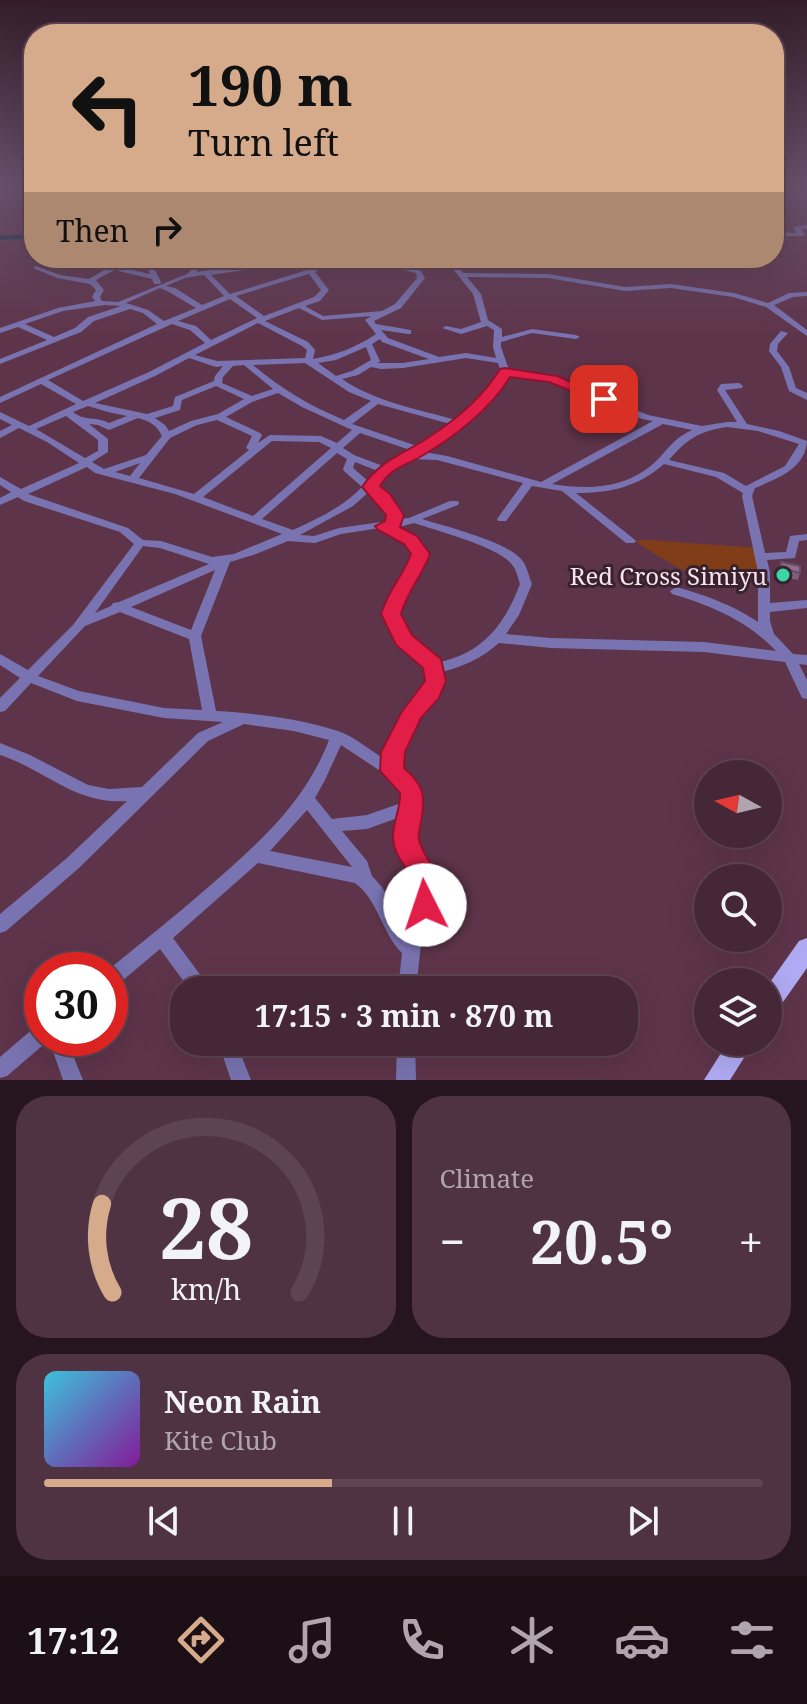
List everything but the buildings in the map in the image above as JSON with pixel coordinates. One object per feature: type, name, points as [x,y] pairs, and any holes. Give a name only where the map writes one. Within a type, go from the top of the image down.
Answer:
[{"type":"main road","points":[[782,984],[807,949]]},
{"type":"main road","points":[[716,1080],[732,1056]]},
{"type":"street","points":[[36,268],[59,277],[92,282],[100,290],[96,297],[99,303]]},
{"type":"street","points":[[92,282],[97,274],[110,268]]},
{"type":"street","points":[[118,268],[153,277]]},
{"type":"street","points":[[150,268],[161,285],[201,308]]},
{"type":"street","points":[[190,274],[197,268]]},
{"type":"street","points":[[119,303],[190,274],[238,268]]},
{"type":"street","points":[[1,434],[67,412],[259,319],[317,299],[325,290],[306,268]]},
{"type":"street","points":[[0,400],[166,322],[315,268]]},
{"type":"street","points":[[400,268],[419,272],[421,278],[405,300],[369,320],[380,335],[438,359]]},
{"type":"street","points":[[455,268],[477,294],[487,323],[498,329],[500,361],[505,372]]},
{"type":"street","points":[[204,272],[259,319],[305,344],[311,350],[311,362]]},
{"type":"street","points":[[461,275],[548,276],[625,289],[671,286],[738,296],[769,305],[807,334]]},
{"type":"street","points":[[769,305],[792,295],[807,294]]},
{"type":"street","points":[[0,331],[99,303],[119,303],[166,322],[193,328],[209,342]]},
{"type":"street","points":[[298,305],[322,318],[386,313],[397,318]]},
{"type":"street","points":[[0,362],[82,328],[91,319],[131,306]]},
{"type":"street","points":[[0,322],[17,325],[54,340]]},
{"type":"street","points":[[446,328],[461,332],[487,323]]},
{"type":"street","points":[[374,326],[408,332]]},
{"type":"street","points":[[497,341],[509,335],[532,331],[576,337]]},
{"type":"street","points":[[784,333],[774,344],[773,351],[785,367],[792,389],[807,397]]},
{"type":"street","points":[[311,362],[333,358],[380,335]]},
{"type":"street","points":[[368,343],[376,359],[372,365]]},
{"type":"street","points":[[404,363],[420,353]]},
{"type":"street","points":[[187,355],[208,363],[295,358],[311,362],[352,390],[377,401],[456,423]]},
{"type":"street","points":[[337,378],[372,365],[388,368],[467,355],[500,361]]},
{"type":"street","points":[[245,362],[319,413],[358,430],[416,453],[567,491],[630,541]]},
{"type":"street","points":[[78,421],[100,422],[109,427],[177,408],[178,399],[217,383],[231,363]]},
{"type":"street","points":[[505,372],[552,379],[661,421],[703,429]]},
{"type":"street","points":[[80,624],[288,536],[351,503],[394,461],[416,453],[495,390],[505,372]]},
{"type":"street","points":[[41,380],[103,411],[144,416],[163,427],[167,436]]},
{"type":"street","points":[[217,383],[252,399]]},
{"type":"street","points":[[0,386],[13,393]]},
{"type":"street","points":[[739,386],[724,386],[721,390],[743,425]]},
{"type":"street","points":[[132,480],[167,436],[281,389]]},
{"type":"street","points":[[345,424],[377,401]]},
{"type":"street","points":[[364,410],[383,410],[389,404]]},
{"type":"street","points":[[0,502],[100,455],[104,443],[100,437],[67,412]]},
{"type":"street","points":[[0,415],[25,426],[105,473],[196,498],[288,536],[315,540],[339,531],[389,526],[454,503]]},
{"type":"street","points":[[217,417],[258,437],[247,454]]},
{"type":"street","points":[[543,484],[661,421]]},
{"type":"street","points":[[567,491],[623,485],[663,461],[681,440],[714,425],[743,425],[806,444],[792,467],[775,479],[751,486],[749,492],[749,512],[761,557],[764,621],[769,639]]},
{"type":"street","points":[[254,520],[358,430]]},
{"type":"street","points":[[196,498],[247,454],[273,437],[321,439],[350,457],[385,470]]},
{"type":"street","points":[[105,473],[150,457]]},
{"type":"street","points":[[350,457],[352,461],[348,469],[392,506],[395,515],[389,526]]},
{"type":"street","points":[[663,461],[720,475],[749,492]]},
{"type":"street","points":[[0,480],[45,506],[124,530],[140,543],[159,544],[208,560],[227,560]]},
{"type":"street","points":[[502,519],[530,481]]},
{"type":"street","points":[[410,520],[485,543],[518,563],[526,584],[512,617],[497,638],[469,660],[435,668]]},
{"type":"street","points":[[389,526],[411,540],[421,554],[413,575],[398,591],[391,614],[404,640],[435,668]]},
{"type":"street","points":[[761,557],[791,555],[794,538],[807,537]]},
{"type":"street","points":[[0,707],[80,624],[140,543]]},
{"type":"street","points":[[210,716],[195,636],[227,560]]},
{"type":"street","points":[[676,591],[713,602],[748,621],[789,659],[807,694]]},
{"type":"street","points":[[765,608],[807,604]]},
{"type":"street","points":[[117,606],[195,636]]},
{"type":"street","points":[[497,638],[551,643],[704,647],[807,660]]},
{"type":"street","points":[[0,659],[31,678],[77,696],[164,713],[244,718],[337,736],[392,771],[411,788],[412,806],[406,840],[422,867],[430,891],[411,949],[408,976]]},
{"type":"street","points":[[392,771],[393,752],[412,713],[434,686],[435,668]]},
{"type":"street","points":[[0,925],[73,863],[203,737],[244,718]]},
{"type":"street","points":[[128,965],[279,835],[331,757],[337,736]]},
{"type":"street","points":[[0,749],[31,759],[90,792],[102,795],[142,793]]},
{"type":"street","points":[[306,798],[361,866],[365,880]]},
{"type":"street","points":[[328,826],[367,822],[412,806]]},
{"type":"street","points":[[258,856],[365,880],[380,893],[393,931],[411,949]]},
{"type":"street","points":[[162,937],[191,976]]},
{"type":"street","points":[[0,1069],[24,1049]]},
{"type":"street","points":[[64,1056],[73,1080]]},
{"type":"street","points":[[232,1056],[241,1080]]},
{"type":"street","points":[[406,1056],[406,1080]]},
{"type":"shaded area","points":[[635,541],[758,548],[760,580],[723,581],[693,574]]},
{"type":"waterway","points":[[0,238],[24,237]]},
{"type":"place","name":"Red Cross Simiyu","points":[[783,575]]},
{"type":"route","points":[[425,905],[430,891],[427,880],[406,840],[413,798],[411,788],[392,771],[393,752],[412,713],[431,692],[436,674],[434,665],[417,653],[396,630],[391,614],[398,591],[413,575],[421,554],[411,540],[384,526],[393,525],[395,515],[392,506],[370,487],[394,461],[411,456],[441,437],[495,390],[505,372],[552,379],[604,399]]}]
